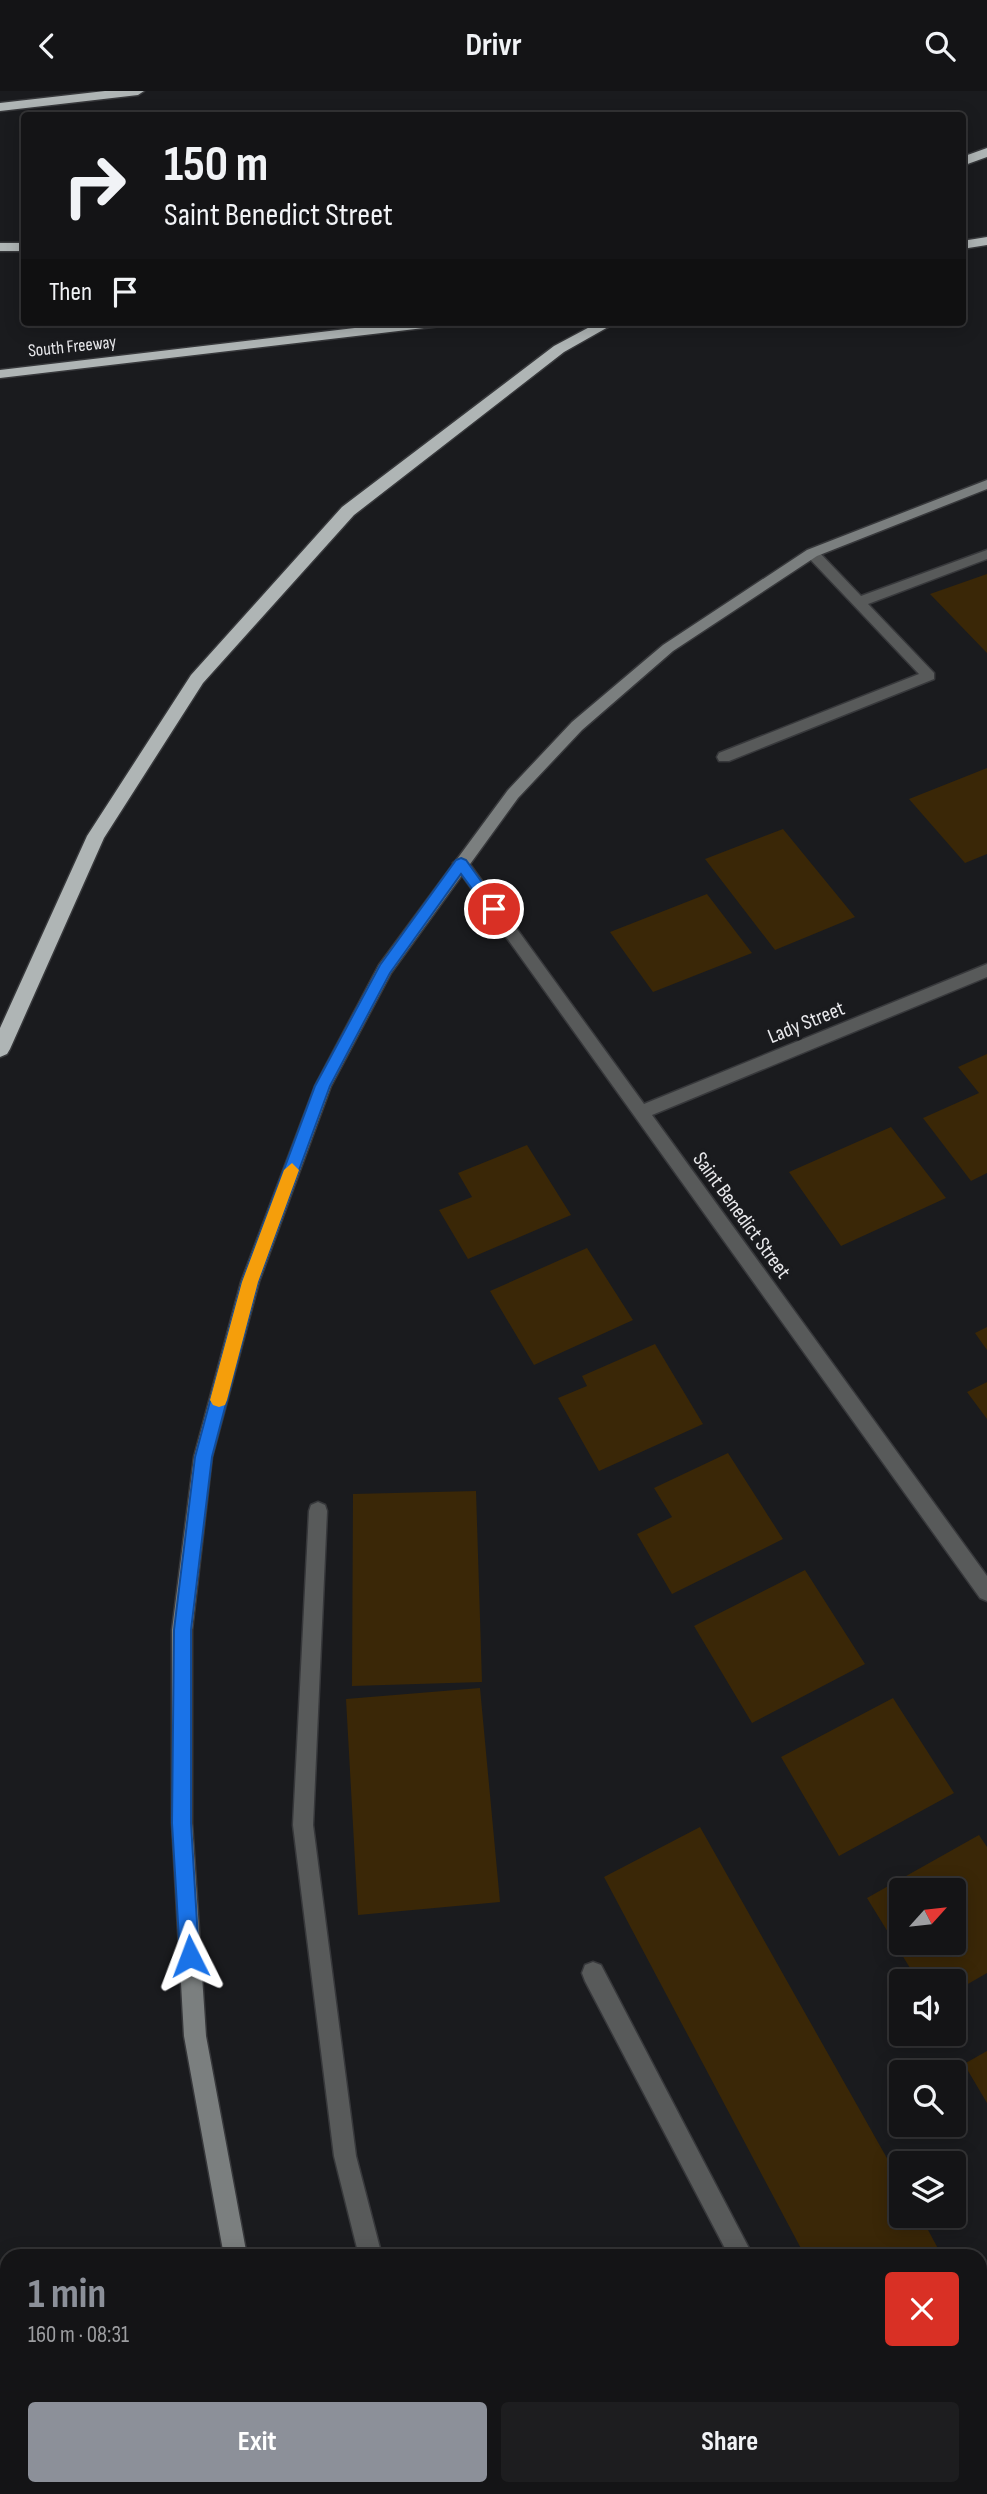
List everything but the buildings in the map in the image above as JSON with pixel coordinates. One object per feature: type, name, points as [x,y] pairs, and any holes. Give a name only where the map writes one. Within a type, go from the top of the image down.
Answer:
[{"type":"highway","points":[[0,107],[138,91]]},
{"type":"highway","points":[[966,148],[987,145]]},
{"type":"highway","points":[[966,160],[987,152]]},
{"type":"highway","points":[[966,244],[987,241]]},
{"type":"highway","points":[[0,247],[21,247]]},
{"type":"highway","name":"South Freeway","points":[[0,374],[407,326]]},
{"type":"highway","points":[[0,1049],[96,836],[197,679],[348,511],[559,349],[602,326]]},
{"type":"main road","points":[[235,2249],[195,2036],[181,1823],[183,1630],[203,1457],[250,1282],[323,1086],[385,969],[513,794],[577,726],[668,648],[812,553],[987,484]]},
{"type":"street","points":[[724,757],[929,676],[812,553]]},
{"type":"street","points":[[859,602],[987,554]]},
{"type":"street","name":"Saint Benedict Street","points":[[461,863],[987,1592]]},
{"type":"street","name":"Lady Street","points":[[640,1114],[987,970]]},
{"type":"street","points":[[318,1511],[303,1825],[345,2156],[369,2249]]},
{"type":"street","points":[[593,1973],[738,2249]]},
{"type":"slow traffic","points":[[219,1400],[250,1282],[292,1170]]},
{"type":"route","points":[[190,1956],[181,1823],[183,1630],[203,1457],[250,1282],[323,1086],[385,969],[461,863],[494,909]]}]
